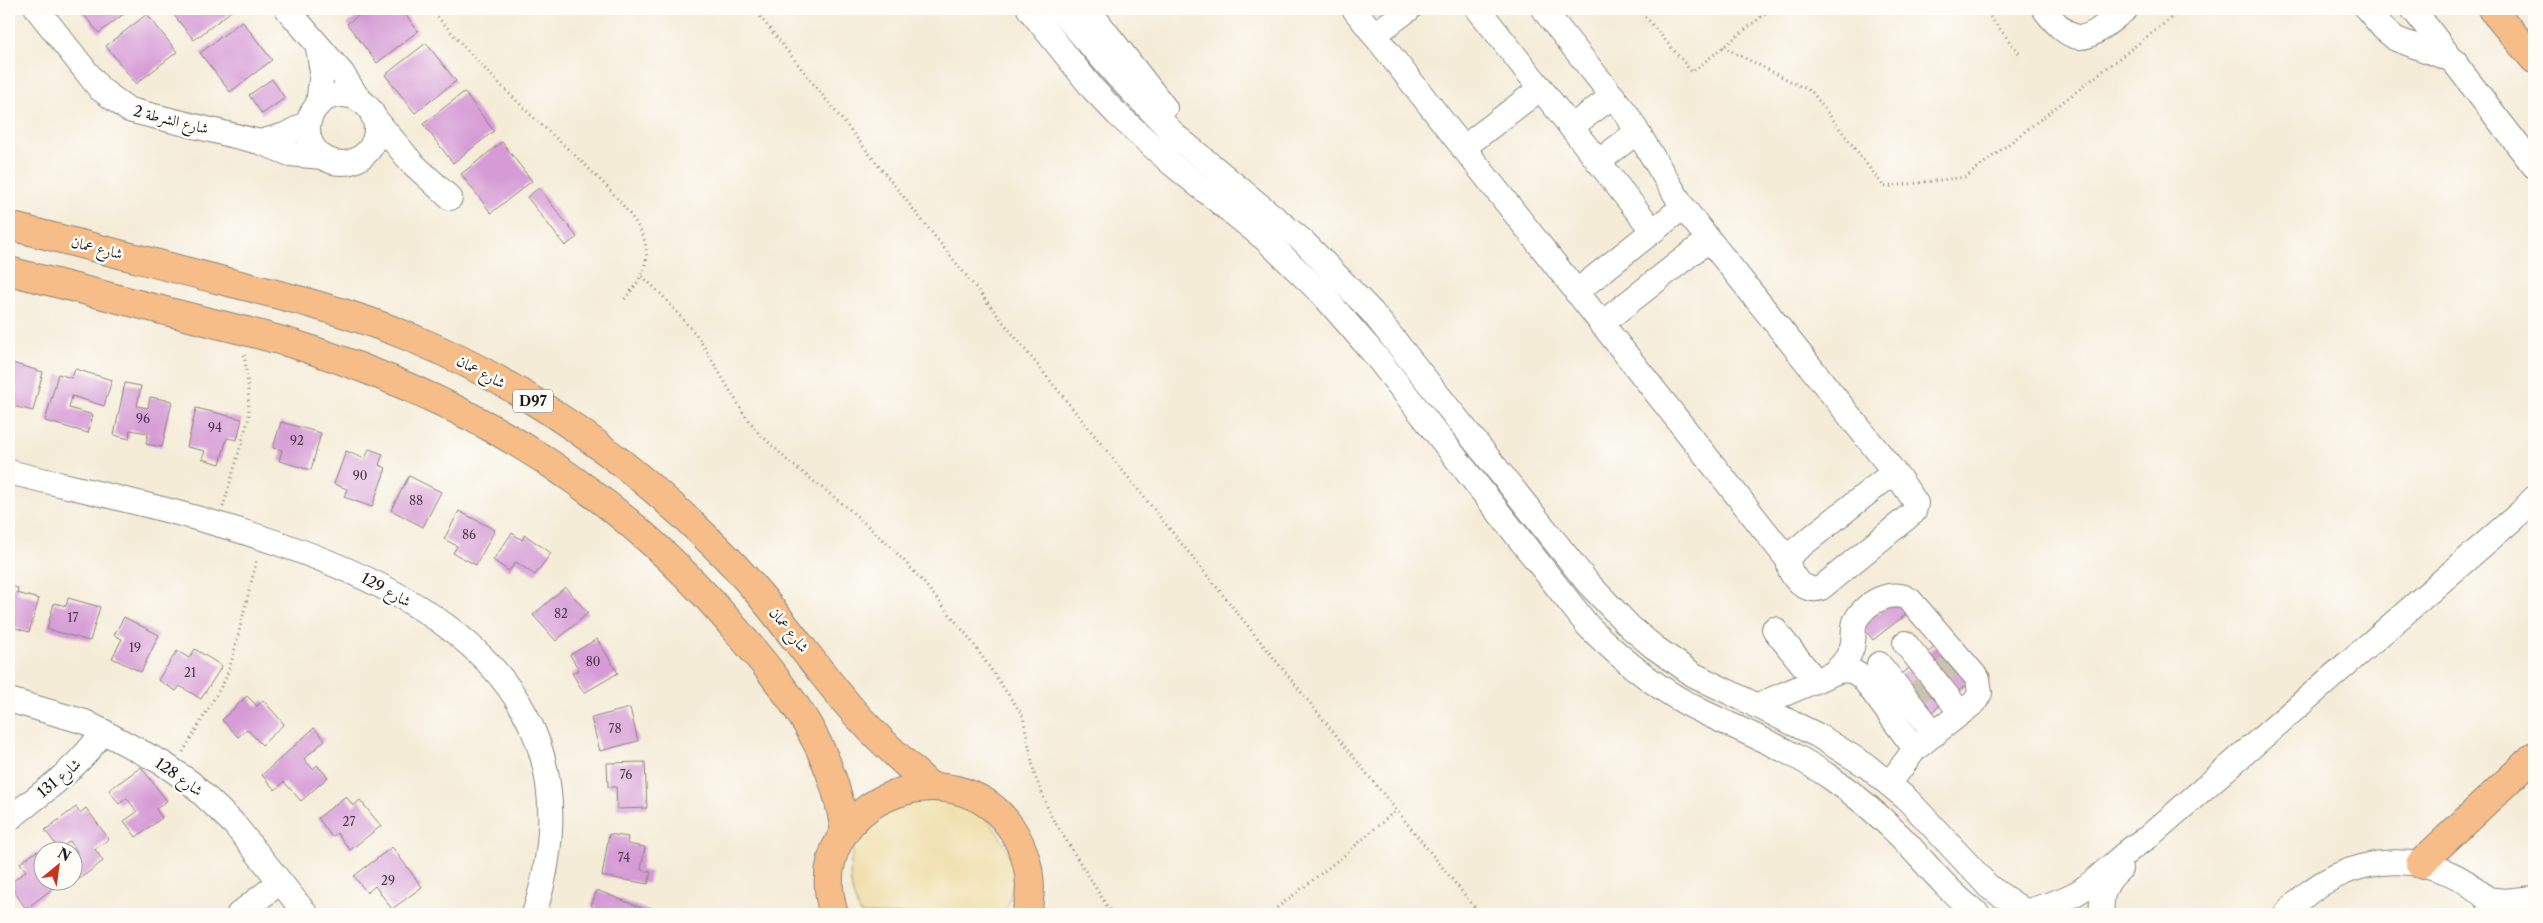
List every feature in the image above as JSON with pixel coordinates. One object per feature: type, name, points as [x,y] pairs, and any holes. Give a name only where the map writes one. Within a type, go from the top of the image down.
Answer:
[{"type":"main road","points":[[2492,9],[2534,59]]},
{"type":"main road","name":"شارع عمان","points":[[9,226],[330,308],[421,342],[532,400],[570,425],[644,482],[716,546],[748,580],[853,711],[930,786]]},
{"type":"main road","points":[[9,272],[241,330],[348,363],[392,379],[476,418],[556,466],[630,522],[665,554],[720,610],[797,707],[812,731],[834,780],[844,832]]},
{"type":"main road","points":[[2420,864],[2466,824],[2534,756]]},
{"type":"main road","points":[[819,914],[834,854],[844,832],[861,812],[881,798],[905,789],[930,786],[955,789],[978,799],[999,814],[1015,833],[1026,856],[1030,881],[1029,912]]},
{"type":"main road","points":[[829,879],[834,914]]},
{"type":"street","points":[[286,9],[318,48],[342,73],[366,108],[412,164],[450,198]]},
{"type":"street","points":[[1029,9],[1093,89],[1117,114],[1172,164],[1266,240],[1323,295],[1375,355],[1588,626],[1607,646],[1628,664],[1676,698],[1782,748],[1830,776],[1878,814],[1944,884],[1978,914]]},
{"type":"street","points":[[1059,9],[1140,101],[1198,154],[1304,242],[1372,312],[1608,606],[1630,627],[1674,662],[1716,687],[1842,750],[1889,784],[1925,818],[1989,887],[2028,913],[2060,901],[2084,889],[2130,849],[2147,838],[2521,512],[2534,498]]},
{"type":"street","points":[[1088,9],[1153,92],[1198,154]]},
{"type":"street","points":[[1354,9],[1788,560],[1790,570],[1803,587],[1812,590],[1822,588],[1914,512],[1916,503],[1899,478],[1682,207],[1613,96],[1544,9]]},
{"type":"street","points":[[1374,35],[1408,9]]},
{"type":"street","points":[[1478,9],[1653,231]]},
{"type":"street","points":[[2044,9],[2064,32],[2079,37],[2094,34],[2126,9]]},
{"type":"street","points":[[2367,9],[2384,29],[2396,39],[2455,62]]},
{"type":"street","points":[[2413,9],[2534,166]]},
{"type":"street","name":"شارع الشرطة 2","points":[[37,12],[100,89],[120,105],[139,114],[260,142],[290,154],[322,157]]},
{"type":"street","points":[[260,142],[285,134],[313,114],[333,96],[343,95],[366,108],[376,135],[367,152],[350,162],[341,163],[322,157],[310,142],[313,114],[322,72],[318,48]]},
{"type":"street","points":[[1463,148],[1541,88]]},
{"type":"street","points":[[1571,127],[1613,96]]},
{"type":"street","points":[[1598,162],[1637,132]]},
{"type":"street","points":[[367,152],[412,164]]},
{"type":"street","points":[[1576,292],[1682,207]]},
{"type":"street","points":[[1602,324],[1708,240]]},
{"type":"street","name":"شارع 129","points":[[9,472],[262,537],[334,563],[415,606],[461,636],[485,658],[512,690],[535,734],[542,754],[550,798],[550,847],[546,874],[534,914]]},
{"type":"street","points":[[1788,560],[1792,553],[1884,480],[1899,478]]},
{"type":"street","points":[[1825,676],[1851,650],[1854,629],[1858,618],[1884,597],[1894,594],[1905,596],[1931,624],[1934,734]]},
{"type":"street","points":[[1870,670],[1931,624]]},
{"type":"street","points":[[1774,629],[1825,676]]},
{"type":"street","points":[[1905,643],[1961,713]]},
{"type":"street","points":[[1756,706],[1825,676],[1852,671],[1870,670],[1934,679],[1978,679],[1980,688],[1975,702],[1915,749],[1889,784]]},
{"type":"street","points":[[1870,670],[1915,749]]},
{"type":"street","name":"شارع 128","points":[[9,700],[69,715],[103,730],[173,770],[191,783],[224,814],[306,914]]},
{"type":"street","name":"شارع 131","points":[[9,819],[74,768],[88,753],[103,730]]},
{"type":"street","points":[[2102,914],[2101,901],[2106,884],[2135,855],[2147,838]]},
{"type":"street","points":[[2286,914],[2311,889],[2344,871],[2382,862],[2420,864],[2456,877],[2493,907],[2504,901],[2534,898]]},
{"type":"street","points":[[239,914],[280,882]]},
{"type":"path","points":[[431,9],[498,82],[582,162],[619,203],[642,233],[646,244],[647,256],[642,276],[624,301]]},
{"type":"path","points":[[754,9],[1014,337],[1480,914]]},
{"type":"path","points":[[1639,9],[1692,72],[1771,9]]},
{"type":"path","points":[[1984,9],[2019,53]]},
{"type":"path","points":[[1723,47],[1812,92],[1884,187],[1966,177],[2183,9]]},
{"type":"path","points":[[642,276],[662,295],[698,337],[740,408],[758,432],[788,461],[849,509],[891,546],[970,639],[1023,716],[1033,769],[1051,816],[1112,914]]},
{"type":"path","points":[[218,525],[249,417],[248,386],[241,330]]},
{"type":"path","points":[[173,770],[225,680],[232,660],[262,537]]},
{"type":"path","points":[[1269,914],[1346,854],[1396,810]]},
{"type":"sand","points":[[909,795],[981,809],[1011,858],[1013,882],[1004,914],[861,914],[851,887],[850,873],[855,844],[861,831],[870,819],[884,808]]},
{"type":"building","points":[[79,9],[130,9],[99,33]]},
{"type":"building","points":[[169,9],[234,9],[194,40]]},
{"type":"building","points":[[367,9],[401,9],[418,31],[377,63],[347,24]]},
{"type":"building","points":[[147,14],[177,52],[136,84],[106,46]]},
{"type":"building","points":[[242,21],[272,60],[230,92],[200,53]]},
{"type":"building","points":[[426,43],[456,81],[415,113],[385,75]]},
{"type":"building","points":[[272,79],[285,98],[262,114],[249,95]]},
{"type":"building","points":[[464,92],[494,131],[453,163],[423,124]]},
{"type":"building","points":[[502,142],[532,181],[491,213],[461,174]]},
{"type":"building","points":[[539,188],[577,237],[565,246],[527,197]]},
{"type":"building","points":[[12,363],[43,372],[33,411],[9,405],[9,372]]},
{"type":"building","points":[[75,369],[112,380],[104,406],[72,396],[69,408],[93,415],[88,433],[45,421],[58,374],[72,378]]},
{"type":"building","points":[[125,383],[141,386],[137,406],[148,408],[150,397],[172,401],[162,447],[146,444],[148,433],[130,430],[129,439],[114,435]]},
{"type":"building","points":[[196,408],[242,419],[237,440],[227,438],[220,464],[202,459],[205,451],[187,447]]},
{"type":"building","points":[[281,422],[321,433],[311,470],[279,461],[282,450],[273,448]]},
{"type":"building","points":[[369,449],[383,454],[379,465],[386,468],[372,507],[344,497],[347,489],[334,484],[346,451],[365,459]]},
{"type":"building","points":[[409,476],[441,492],[423,527],[391,510]]},
{"type":"building","points":[[459,511],[495,530],[476,565],[453,553],[457,546],[444,539]]},
{"type":"building","points":[[512,533],[522,540],[525,535],[551,553],[535,575],[516,562],[509,571],[493,560]]},
{"type":"building","points":[[9,586],[18,588],[17,593],[39,599],[29,632],[9,626]]},
{"type":"building","points":[[565,587],[588,613],[556,641],[533,615]]},
{"type":"building","points":[[68,598],[100,607],[90,641],[47,629],[54,603],[66,606]]},
{"type":"building","points":[[1898,598],[1909,612],[1873,640],[1862,626]]},
{"type":"building","points":[[124,617],[159,635],[141,672],[112,658],[122,639],[114,635]]},
{"type":"building","points":[[597,639],[618,673],[584,693],[572,673],[579,670],[570,655]]},
{"type":"building","points":[[1941,642],[1972,681],[1956,693],[1926,654]]},
{"type":"building","points":[[195,649],[222,666],[201,699],[180,686],[176,691],[158,680],[177,651],[189,658]]},
{"type":"building","points":[[1912,666],[1942,704],[1928,715],[1898,677]]},
{"type":"building","points":[[247,696],[257,706],[263,700],[284,724],[262,745],[247,729],[238,737],[222,720]]},
{"type":"building","points":[[630,708],[638,741],[600,751],[591,718]]},
{"type":"building","points":[[314,728],[325,740],[304,759],[313,769],[317,765],[328,777],[301,801],[284,782],[275,790],[262,775]]},
{"type":"building","points":[[645,762],[647,808],[617,809],[616,787],[608,787],[607,763]]},
{"type":"building","points":[[141,767],[167,801],[156,809],[162,818],[136,837],[124,821],[137,812],[127,798],[119,804],[109,790]]},
{"type":"building","points":[[346,796],[353,806],[360,800],[381,826],[350,850],[337,833],[332,837],[318,818]]},
{"type":"building","points":[[76,807],[80,813],[86,808],[109,839],[95,849],[103,861],[82,877],[82,840],[52,840],[45,830]]},
{"type":"building","points":[[609,834],[628,837],[627,844],[645,847],[641,870],[651,872],[648,884],[602,876]]},
{"type":"building","points":[[392,847],[422,887],[392,909],[375,886],[367,893],[354,876]]},
{"type":"building","points":[[32,855],[32,890],[51,890],[26,909],[9,884],[26,871],[20,863]]},
{"type":"building","points":[[597,890],[649,911],[648,914],[597,914],[599,909],[591,906]]},
{"type":"tunnel","points":[[1941,674],[1956,661]]},
{"type":"tunnel","points":[[1913,697],[1927,685]]}]
